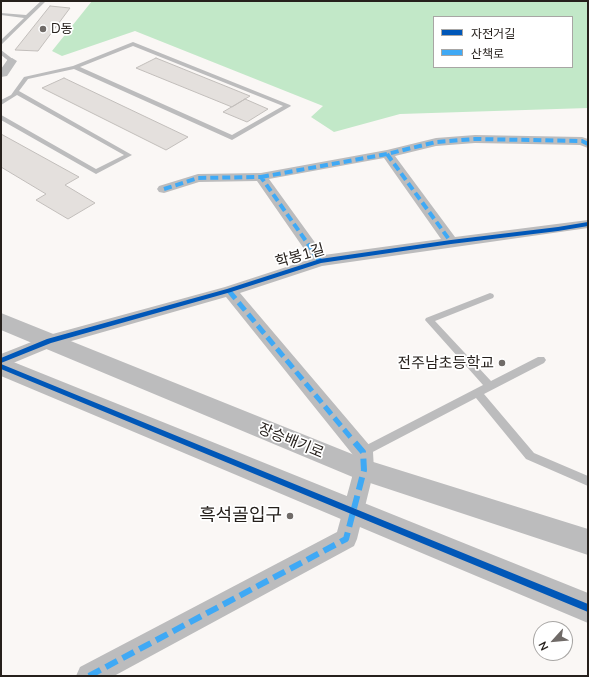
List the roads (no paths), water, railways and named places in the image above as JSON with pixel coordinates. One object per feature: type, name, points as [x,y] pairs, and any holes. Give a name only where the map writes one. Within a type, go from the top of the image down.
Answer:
[{"type":"street","points":[[1,74],[3,74],[12,61]]},
{"type":"street","points":[[164,190],[198,178],[261,177],[387,154],[436,142],[475,139],[582,141],[588,144]]},
{"type":"street","points":[[387,154],[451,242]]},
{"type":"street","points":[[261,177],[320,262]]},
{"type":"street","name":"학봉1길","points":[[1,361],[49,341],[228,291],[320,262],[451,242],[588,224]]},
{"type":"street","points":[[89,676],[346,539],[364,461],[228,291]]},
{"type":"street","name":"장승배기로","points":[[1,321],[49,341],[364,461],[429,490],[588,542]]},
{"type":"street","points":[[1,366],[588,608]]},
{"type":"lane","points":[[1,43],[44,1]]},
{"type":"lane","points":[[1,14],[28,17]]},
{"type":"lane","points":[[1,103],[13,96],[26,78],[75,67],[133,44],[288,106],[232,138],[75,67]]},
{"type":"lane","points":[[1,52],[12,61]]},
{"type":"lane","points":[[1,117],[96,172],[129,155],[16,92]]},
{"type":"lane","points":[[490,296],[429,320],[490,386]]},
{"type":"lane","points":[[364,461],[477,393],[541,360]]},
{"type":"lane","points":[[477,393],[530,456],[588,482]]},
{"type":"place","name":"D동","points":[[43,29]]},
{"type":"place","name":"전주남초등학교","points":[[502,363]]},
{"type":"place","name":"흑석골입구","points":[[290,516]]}]
